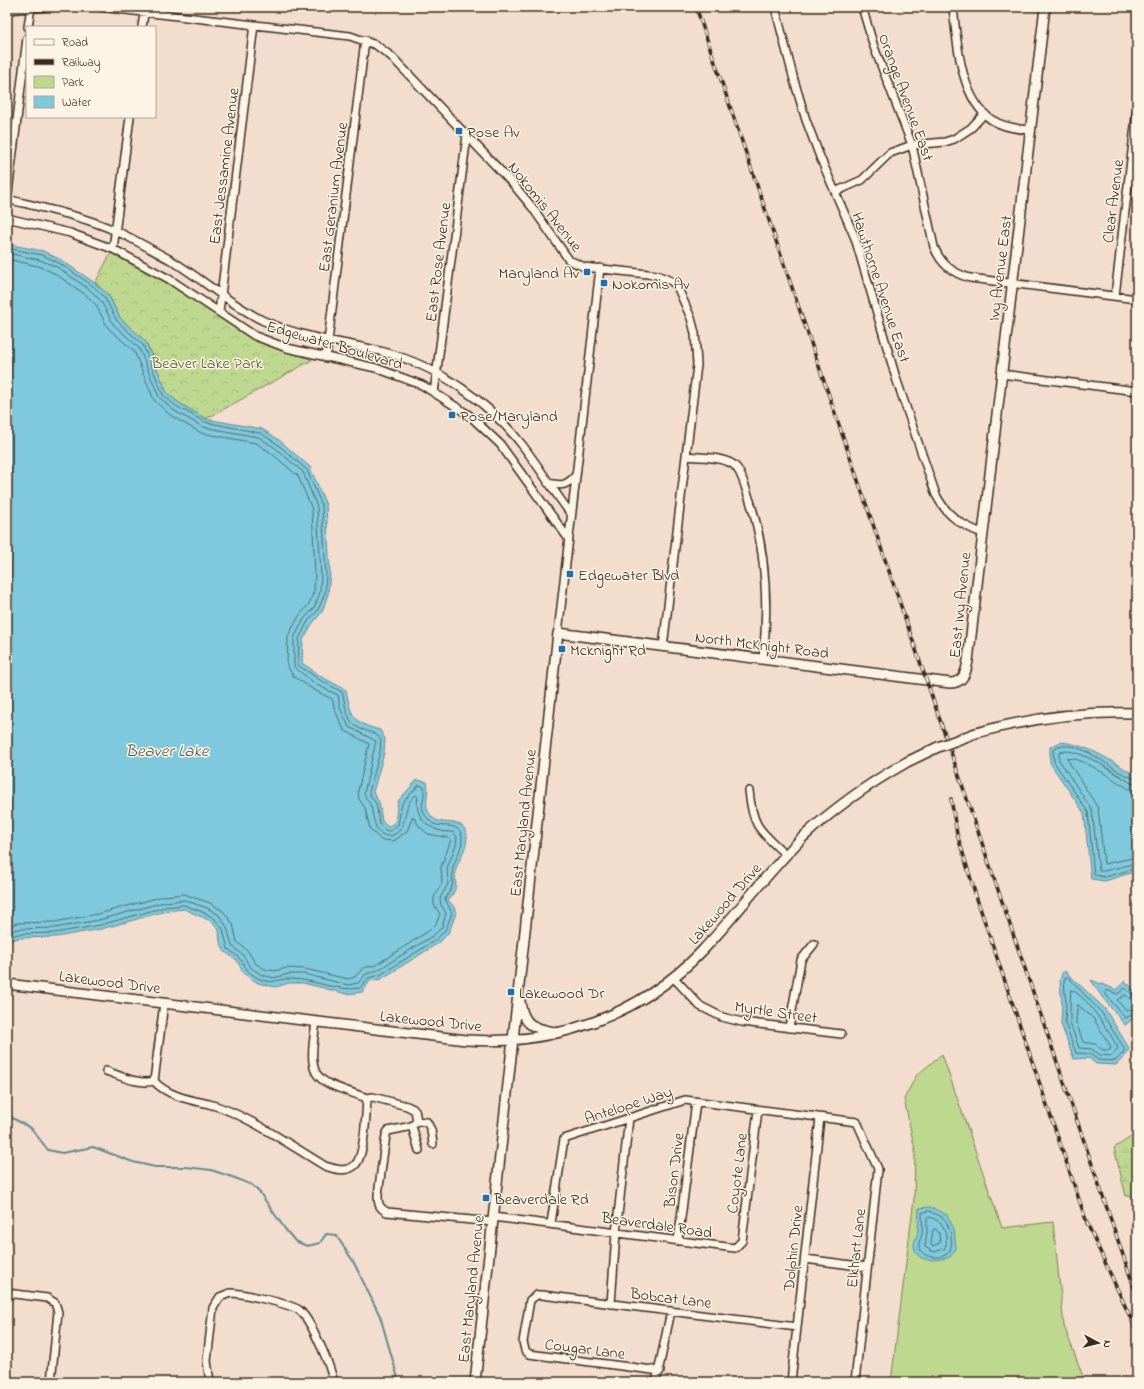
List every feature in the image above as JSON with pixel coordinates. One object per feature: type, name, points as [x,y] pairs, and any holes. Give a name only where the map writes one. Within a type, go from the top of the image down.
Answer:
[{"type":"street","points":[[28,26],[31,7]]},
{"type":"street","points":[[7,10],[44,7]]},
{"type":"street","name":"Nokomis Avenue","points":[[100,7],[144,9],[350,36],[366,40],[376,45],[392,57],[513,184],[532,207],[569,260],[580,266],[664,277],[676,286],[686,304],[695,333],[697,350],[696,372],[664,647]]},
{"type":"street","name":"Hawthorne Avenue East","points":[[775,7],[806,120],[855,238],[896,378],[936,495],[946,512],[956,520],[982,533]]},
{"type":"street","name":"Orange Avenue East","points":[[862,7],[874,47],[912,145],[934,247],[942,262],[954,272],[962,276],[1137,299]]},
{"type":"street","points":[[953,7],[961,58],[966,81],[972,96],[984,114],[1002,125],[1030,130]]},
{"type":"street","name":"Ivy Avenue East","points":[[982,533],[1045,7]]},
{"type":"street","points":[[142,26],[144,9]]},
{"type":"street","name":"East Jessamine Avenue","points":[[219,312],[254,24]]},
{"type":"street","name":"East Geranium Avenue","points":[[326,358],[366,40]]},
{"type":"street","points":[[7,200],[26,46]]},
{"type":"street","name":"Clear Avenue","points":[[1115,296],[1137,109]]},
{"type":"street","points":[[835,192],[862,180],[890,153],[912,145],[945,142],[954,139],[971,128],[984,114]]},
{"type":"street","points":[[113,249],[130,118]]},
{"type":"street","name":"East Rose Avenue","points":[[434,393],[467,135]]},
{"type":"street","name":"Edgewater Boulevard","points":[[7,200],[59,212],[115,231],[170,260],[263,320],[301,335],[384,352],[412,361],[454,383],[480,402],[523,446],[571,514]]},
{"type":"street","name":"Edgewater Boulevard","points":[[7,218],[70,233],[113,249],[169,279],[255,336],[287,348],[326,358],[376,368],[422,385],[469,415],[500,444],[568,538]]},
{"type":"street","name":"East Maryland Avenue","points":[[475,1382],[514,1040],[568,538],[600,268]]},
{"type":"street","points":[[1001,374],[1137,391]]},
{"type":"street","points":[[686,456],[728,462],[737,468],[741,475],[755,520],[764,564],[766,616],[763,659]]},
{"type":"street","points":[[548,483],[559,485],[568,484],[575,476]]},
{"type":"street","name":"East Ivy Avenue","points":[[962,679],[965,674],[968,661],[982,533]]},
{"type":"street","name":"North McKnight Road","points":[[558,633],[950,683],[962,679]]},
{"type":"street","name":"Lakewood Drive","points":[[7,984],[466,1040],[514,1040],[557,1033],[602,1020],[639,1001],[674,978],[705,947],[786,855],[840,806],[866,787],[907,762],[938,747],[976,733],[1036,718],[1091,712],[1137,713]]},
{"type":"street","points":[[749,791],[754,821],[763,833],[786,855]]},
{"type":"street","points":[[789,1028],[801,960],[814,944]]},
{"type":"street","name":"Myrtle Street","points":[[674,978],[700,1006],[722,1018],[742,1022],[841,1034]]},
{"type":"street","points":[[519,987],[522,1011],[527,1022],[534,1028],[557,1033]]},
{"type":"street","points":[[154,1081],[164,1003]]},
{"type":"street","points":[[316,1022],[311,1052],[314,1071],[322,1080],[336,1087],[368,1098],[372,1097],[407,1106],[415,1110],[415,1124],[419,1150]]},
{"type":"street","points":[[106,1071],[137,1081],[154,1081]]},
{"type":"street","points":[[154,1081],[159,1086],[188,1100],[233,1112],[335,1170],[344,1170],[355,1165],[361,1154],[368,1098]]},
{"type":"street","name":"Antelope Way","points":[[551,1223],[564,1139],[685,1100],[857,1122]]},
{"type":"street","name":"Bison Drive","points":[[678,1241],[696,1102]]},
{"type":"street","name":"Coyote Lane","points":[[742,1241],[758,1110]]},
{"type":"street","points":[[611,1304],[616,1232],[629,1118]]},
{"type":"street","name":"Dolphin Drive","points":[[792,1382],[820,1118]]},
{"type":"street","points":[[415,1124],[427,1122],[431,1130],[433,1144]]},
{"type":"street","name":"Elkhart Lane","points":[[855,1382],[878,1169],[857,1122]]},
{"type":"street","name":"Beaverdale Road","points":[[415,1124],[388,1131],[386,1135],[378,1205],[387,1212],[551,1223],[731,1249],[739,1247],[742,1241]]},
{"type":"street","points":[[805,1259],[867,1267]]},
{"type":"street","points":[[7,1293],[47,1298],[55,1303],[58,1312],[51,1382]]},
{"type":"street","points":[[210,1382],[206,1361],[213,1308],[217,1300],[225,1294],[230,1293],[294,1307],[303,1314],[310,1323],[334,1382]]},
{"type":"street","name":"Bobcat Lane","points":[[542,1295],[797,1327]]},
{"type":"street","name":"Cougar Lane","points":[[542,1295],[533,1297],[528,1306],[523,1342],[529,1354],[660,1371]]},
{"type":"street","points":[[656,1382],[660,1371],[671,1311]]},
{"type":"street","points":[[742,1382],[752,1382]]},
{"type":"green space","name":"Beaver Lake Park","points":[[113,249],[169,279],[255,336],[312,360],[206,419],[179,403],[167,393],[146,342],[120,318],[109,296],[95,283]]},
{"type":"green space","points":[[942,1054],[1002,1228],[1053,1222],[1064,1326],[1085,1382],[891,1382],[914,1199],[915,1150],[904,1099],[916,1076]]},
{"type":"green space","points":[[1137,1133],[1137,1196],[1126,1196],[1114,1148]]},
{"type":"water","name":"Beaver Lake","points":[[7,244],[43,251],[61,260],[95,283],[109,296],[120,318],[146,342],[167,393],[179,403],[206,419],[262,429],[279,440],[310,467],[326,505],[330,573],[328,594],[322,612],[312,624],[303,640],[302,663],[322,677],[346,690],[352,712],[355,717],[364,724],[380,730],[385,739],[384,753],[373,792],[379,802],[382,821],[388,827],[395,822],[398,801],[417,780],[427,782],[428,812],[439,821],[457,823],[461,825],[464,828],[467,838],[456,869],[455,888],[448,900],[454,907],[456,913],[449,932],[440,942],[381,979],[370,981],[362,992],[347,994],[303,983],[289,983],[275,987],[258,983],[243,973],[237,960],[225,952],[220,942],[219,930],[213,922],[184,909],[166,911],[101,929],[56,937],[19,938],[7,941]]},
{"type":"water","points":[[1061,742],[1091,750],[1137,776],[1137,871],[1105,881],[1091,879],[1084,813],[1050,763],[1050,747]]},
{"type":"water","points":[[1065,971],[1105,1009],[1129,1048],[1127,1054],[1116,1065],[1096,1064],[1089,1058],[1074,1059],[1061,1024],[1062,1004],[1060,981],[1062,973]]},
{"type":"water","points":[[1091,980],[1117,990],[1125,981],[1137,993],[1137,1016],[1125,1025],[1102,997]]},
{"type":"water","points":[[930,1207],[947,1215],[954,1229],[956,1249],[950,1257],[928,1260],[918,1256],[915,1251],[914,1245],[918,1232],[919,1208]]},
{"type":"waterway","points":[[7,1110],[12,1118],[31,1128],[48,1150],[62,1153],[93,1147],[133,1162],[155,1167],[186,1167],[211,1170],[252,1185],[260,1193],[295,1241],[307,1246],[320,1243],[326,1234],[336,1235],[353,1261],[380,1316],[399,1382]]},
{"type":"railway","points":[[696,7],[1137,1296]]},
{"type":"railway","points":[[951,799],[957,834],[976,896],[1087,1223],[1137,1332]]},
{"type":"place","name":"Rose Av","points":[[459,131]]},
{"type":"place","name":"Maryland Av","points":[[587,272]]},
{"type":"place","name":"Nokomis Av","points":[[604,283]]},
{"type":"place","name":"Rose/Maryland","points":[[452,415]]},
{"type":"place","name":"Edgewater Blvd","points":[[570,574]]},
{"type":"place","name":"Mcknight Rd","points":[[562,649]]},
{"type":"place","name":"Lakewood Dr","points":[[511,992]]},
{"type":"place","name":"Beaverdale Rd","points":[[486,1198]]}]
